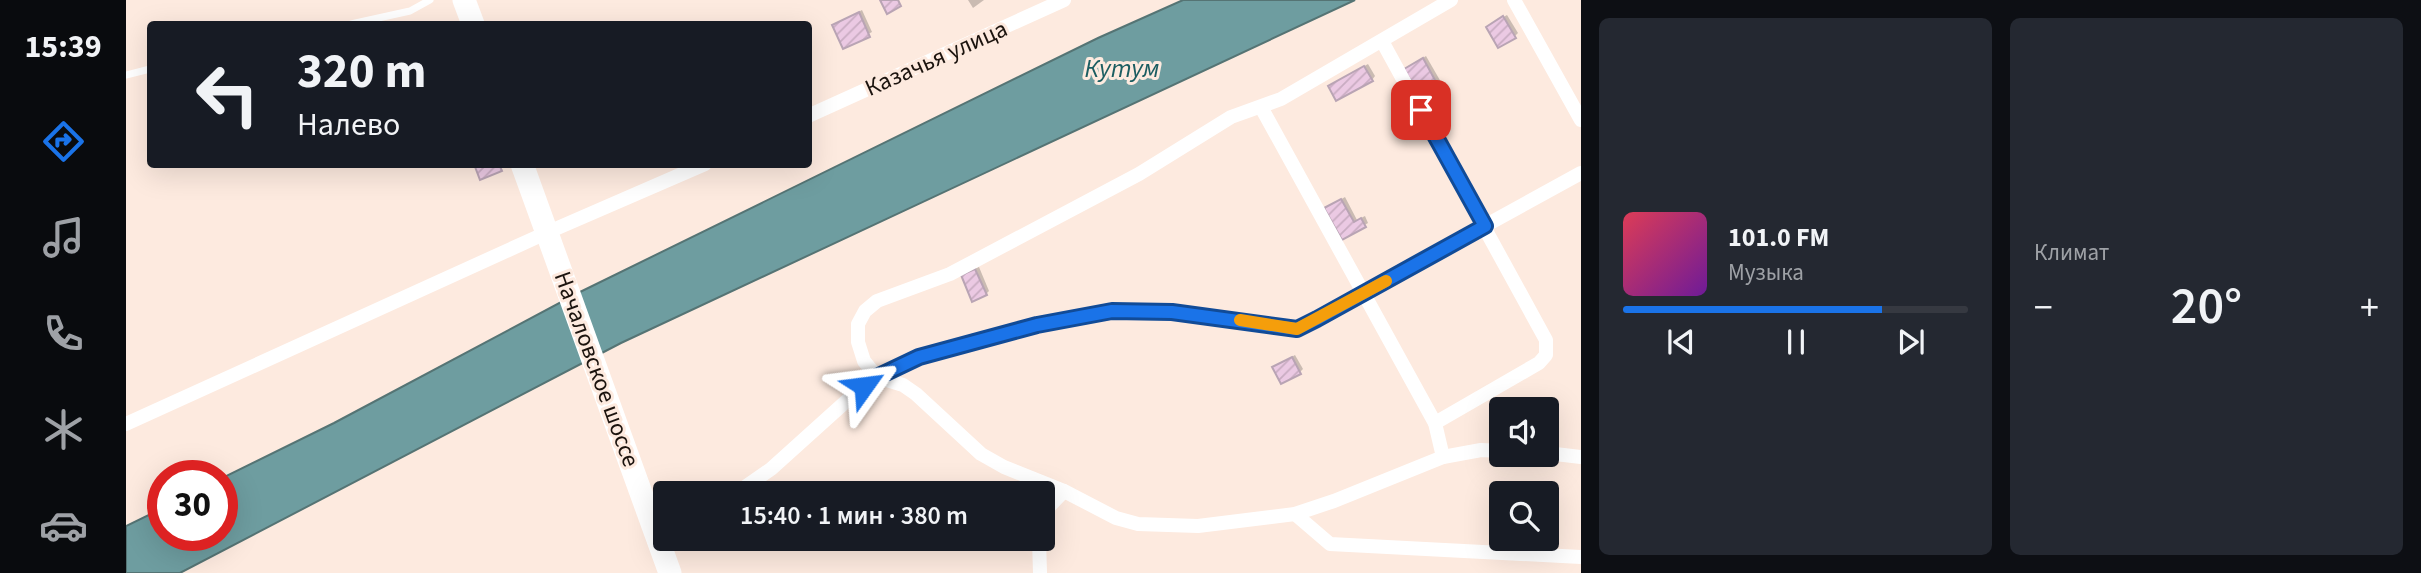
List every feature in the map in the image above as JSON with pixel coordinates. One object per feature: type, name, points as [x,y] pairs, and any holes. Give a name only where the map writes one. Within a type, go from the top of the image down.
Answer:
[{"type":"main road","points":[[464,0],[472,21]]},
{"type":"main road","name":"Началовское шоссе","points":[[523,168],[615,419],[653,507]]},
{"type":"main road","name":"Началовское шоссе","points":[[666,551],[670,573]]},
{"type":"street","name":"Казачья улица","points":[[812,114],[1064,0]]},
{"type":"street","points":[[1451,0],[1281,99],[1231,117],[1139,174],[950,274],[877,300],[865,311],[858,324],[858,342],[864,361],[877,377],[903,385],[916,394],[981,454],[1004,467],[1064,491],[1116,518],[1138,524],[1198,526],[1295,514],[1443,457],[1489,450]]},
{"type":"street","points":[[1514,0],[1581,120]]},
{"type":"street","points":[[1382,41],[1546,340],[1546,355],[1539,363],[1435,423]]},
{"type":"street","points":[[1261,107],[1435,423],[1443,457]]},
{"type":"street","points":[[126,424],[696,168]]},
{"type":"street","points":[[754,481],[877,377],[919,357],[1037,325],[1112,311],[1172,312],[1297,329],[1581,173]]},
{"type":"street","points":[[1559,454],[1581,457]]},
{"type":"street","points":[[1055,500],[1064,491]]},
{"type":"street","points":[[1295,514],[1330,544],[1581,557]]},
{"type":"street","points":[[1039,551],[1040,573]]},
{"type":"lane","points":[[365,21],[410,11],[430,0]]},
{"type":"lane","points":[[126,75],[147,70]]},
{"type":"water","name":"Кутум","points":[[1183,0],[1355,0],[621,343],[238,543],[238,470],[334,423],[580,292],[1098,38]]},
{"type":"water","name":"Кутум","points":[[147,516],[147,551],[222,551],[180,573],[126,573],[126,526]]},
{"type":"building","points":[[880,0],[898,0],[901,6],[887,14]]},
{"type":"building","points":[[859,12],[870,37],[843,49],[832,25]]},
{"type":"building","points":[[1503,16],[1516,38],[1498,48],[1486,27]]},
{"type":"building","points":[[1423,58],[1442,93],[1424,104],[1404,69]]},
{"type":"building","points":[[1364,66],[1373,81],[1336,101],[1328,86]]},
{"type":"building","points":[[476,168],[501,168],[502,171],[480,180]]},
{"type":"building","points":[[1341,199],[1354,222],[1361,218],[1366,227],[1342,240],[1324,208]]},
{"type":"building","points":[[975,269],[987,295],[972,302],[961,275]]},
{"type":"building","points":[[1292,357],[1301,374],[1281,384],[1272,367]]},
{"type":"slow traffic","points":[[1240,320],[1297,329],[1386,281]]},
{"type":"route","points":[[864,386],[919,357],[1037,325],[1112,311],[1172,312],[1297,329],[1485,226],[1421,110]]}]
